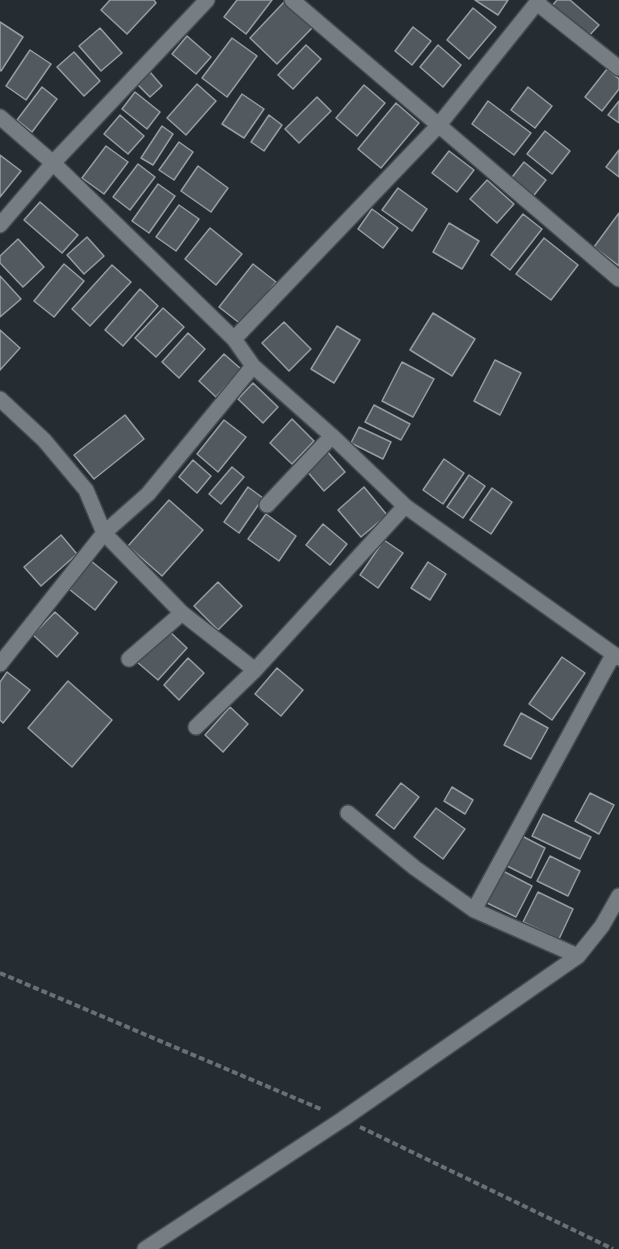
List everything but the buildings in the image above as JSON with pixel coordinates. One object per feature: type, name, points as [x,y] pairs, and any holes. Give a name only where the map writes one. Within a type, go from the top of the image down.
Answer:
[{"type":"street","points":[[0,225],[53,163],[207,0]]},
{"type":"street","points":[[292,0],[619,279]]},
{"type":"street","points":[[234,339],[438,126],[538,2],[619,68]]},
{"type":"street","points":[[0,117],[53,163],[234,339],[253,366],[332,436],[405,506],[616,657],[474,910]]},
{"type":"street","points":[[0,664],[104,533],[148,494],[253,366]]},
{"type":"street","points":[[0,399],[44,440],[86,490],[104,533],[182,613],[255,670]]},
{"type":"street","points":[[267,505],[332,436]]},
{"type":"street","points":[[196,727],[255,670],[405,506]]},
{"type":"street","points":[[129,659],[182,613]]},
{"type":"street","points":[[348,813],[415,868],[474,910],[578,956]]},
{"type":"street","points":[[144,1249],[343,1119],[578,956],[603,926],[619,896]]},
{"type":"path","points":[[0,973],[343,1119],[613,1249]]}]
